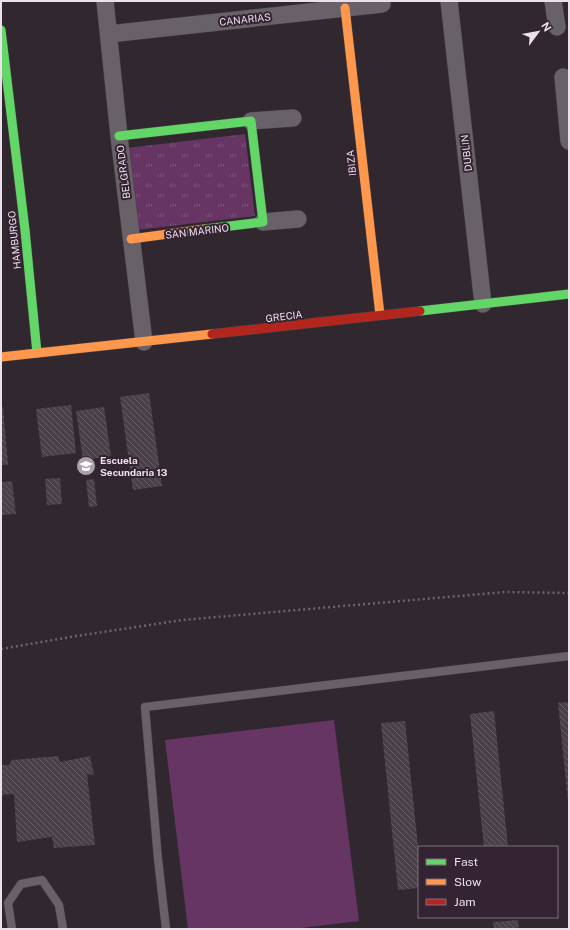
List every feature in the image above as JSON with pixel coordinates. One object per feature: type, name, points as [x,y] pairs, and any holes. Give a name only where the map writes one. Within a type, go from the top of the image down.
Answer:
[{"type":"street","name":"BELGRADO","points":[[105,1],[119,136],[144,342]]},
{"type":"street","name":"DUBLIN","points":[[449,1],[483,304]]},
{"type":"street","points":[[554,1],[556,28]]},
{"type":"street","name":"CANARIAS","points":[[109,34],[382,4]]},
{"type":"street","name":"IBIZA","points":[[345,8],[380,316]]},
{"type":"street","name":"HAMBURGO","points":[[1,30],[25,230],[37,353]]},
{"type":"street","points":[[563,77],[569,141]]},
{"type":"street","points":[[119,136],[251,121],[293,118]]},
{"type":"street","points":[[251,121],[263,222]]},
{"type":"street","name":"SAN MARINO","points":[[131,239],[298,219]]},
{"type":"street","name":"GRECIA","points":[[1,357],[569,294]]},
{"type":"lane","points":[[166,929],[158,860],[145,707],[569,656]]},
{"type":"lane","points":[[12,929],[8,903],[21,884],[42,880],[59,905],[63,929]]},
{"type":"path","points":[[1,649],[182,620],[505,592],[569,593]]},
{"type":"green space","points":[[245,134],[255,216],[137,230],[127,148]]},
{"type":"green space","points":[[334,720],[359,921],[293,929],[188,929],[165,740]]},
{"type":"building","points":[[149,393],[162,486],[133,490],[120,397]]},
{"type":"building","points":[[71,405],[76,453],[42,457],[36,409]]},
{"type":"building","points":[[1,407],[3,407],[8,465],[1,465]]},
{"type":"building","points":[[104,407],[111,456],[83,460],[76,411]]},
{"type":"building","points":[[60,478],[62,504],[47,505],[45,479]]},
{"type":"building","points":[[94,479],[97,506],[89,507],[86,480]]},
{"type":"building","points":[[12,481],[16,514],[1,515],[1,482]]},
{"type":"building","points":[[569,702],[569,802],[568,802],[558,703]]},
{"type":"building","points":[[494,711],[508,846],[484,846],[470,714]]},
{"type":"building","points":[[405,721],[418,846],[418,888],[398,890],[381,723]]},
{"type":"building","points":[[58,756],[60,762],[90,756],[94,775],[87,774],[95,845],[54,848],[52,837],[17,842],[14,794],[1,795],[1,765],[9,765],[12,760]]},
{"type":"building","points":[[518,920],[519,929],[494,929],[493,922]]},
{"type":"traffic: fast","points":[[1,30],[25,230],[37,353]]},
{"type":"traffic: fast","points":[[119,136],[251,121],[263,222],[205,229]]},
{"type":"traffic: fast","points":[[420,311],[569,294]]},
{"type":"traffic: slow","points":[[345,8],[380,315]]},
{"type":"traffic: slow","points":[[131,239],[205,229]]},
{"type":"traffic: slow","points":[[1,357],[212,334]]},
{"type":"traffic: jam","points":[[212,334],[420,311]]},
{"type":"place","name":"Escuela Secundaria 13","points":[[86,466]]}]
